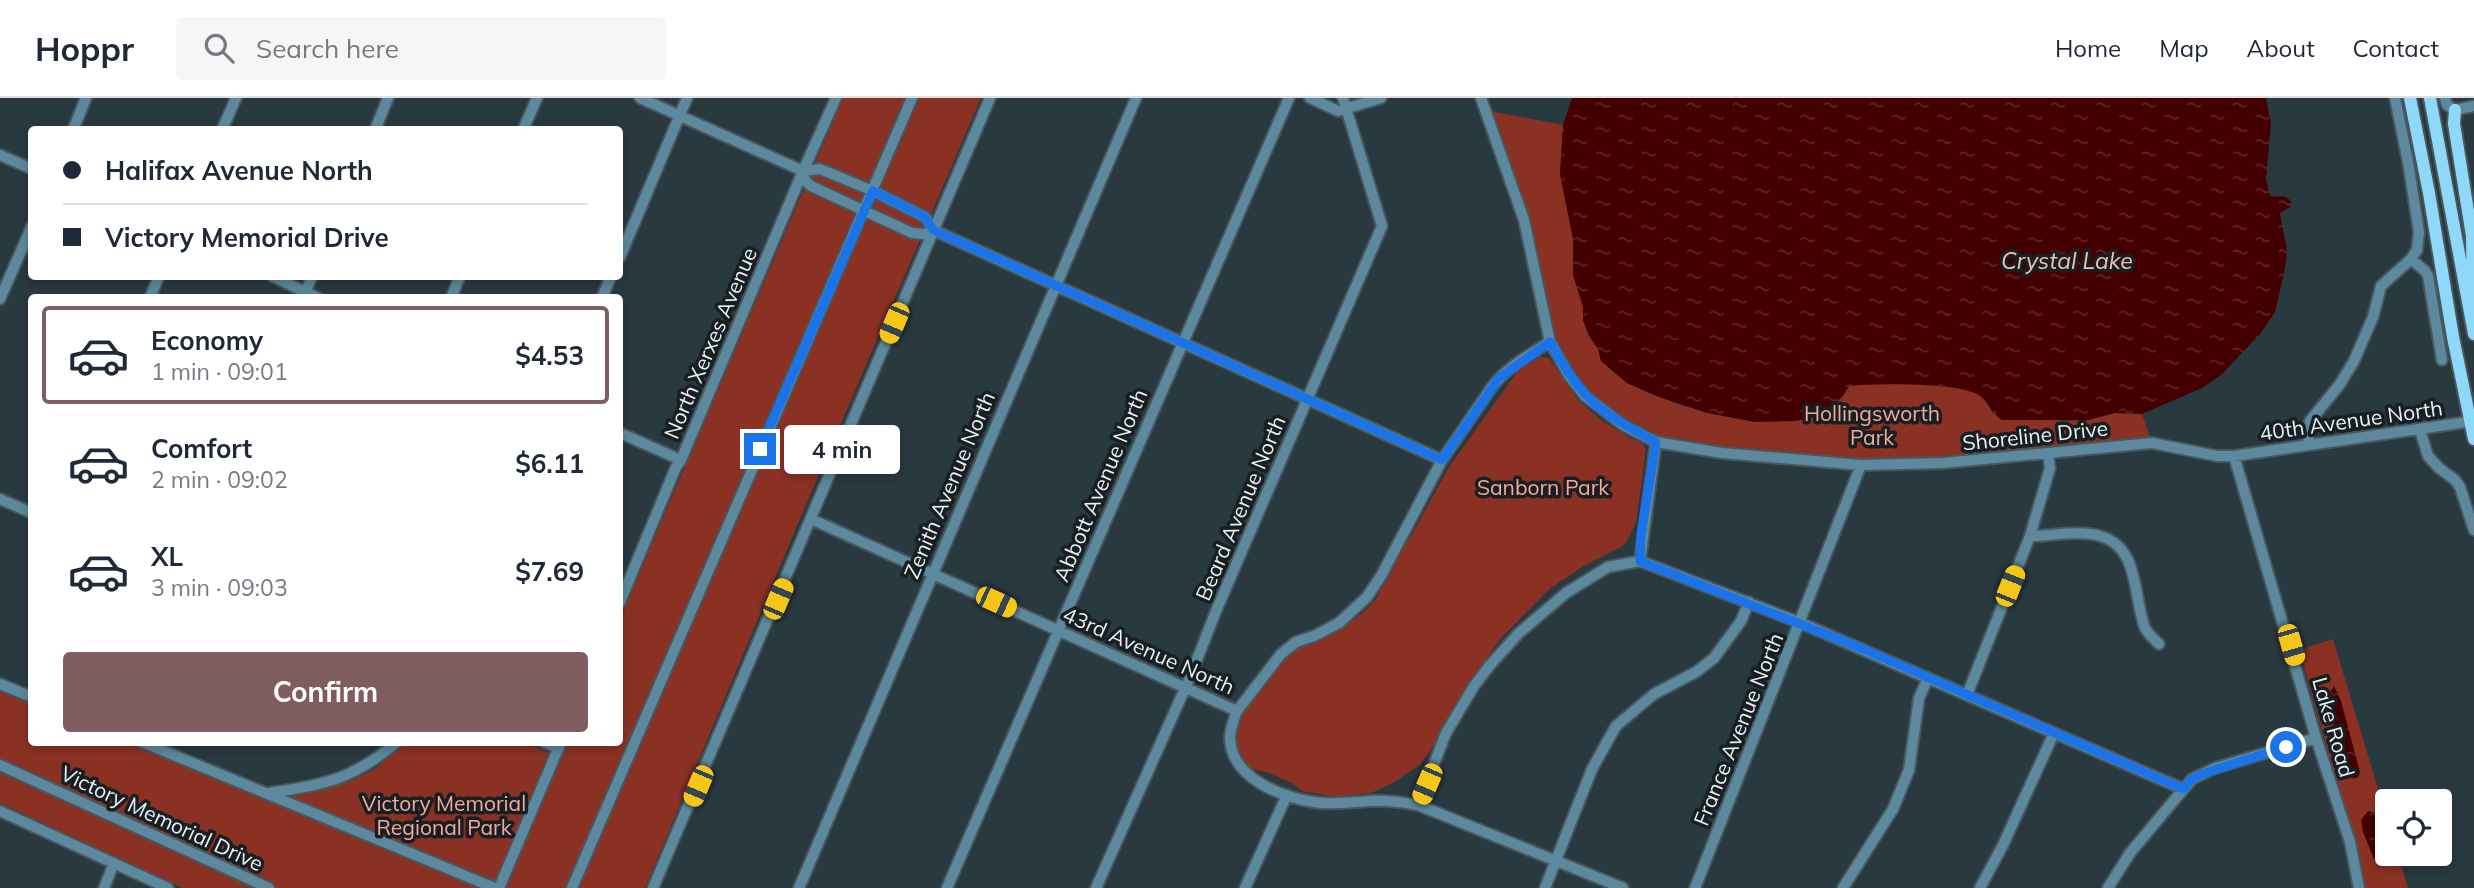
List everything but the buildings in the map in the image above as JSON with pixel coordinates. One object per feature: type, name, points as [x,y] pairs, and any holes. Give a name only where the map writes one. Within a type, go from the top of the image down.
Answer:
[{"type":"main road","points":[[2410,98],[2474,439]]},
{"type":"main road","points":[[2430,98],[2473,330]]},
{"type":"main road","points":[[2455,110],[2454,124],[2472,236],[2473,330]]},
{"type":"street","points":[[75,126],[86,98]]},
{"type":"street","points":[[224,126],[236,98]]},
{"type":"street","points":[[377,126],[388,98]]},
{"type":"street","points":[[525,126],[537,98]]},
{"type":"street","points":[[640,98],[803,171],[820,169],[873,191],[925,217],[933,230],[1442,460]]},
{"type":"street","points":[[623,250],[687,98]]},
{"type":"street","name":"North Xerxes Avenue","points":[[623,595],[836,98]]},
{"type":"street","points":[[572,888],[912,98]]},
{"type":"street","points":[[653,888],[990,98]]},
{"type":"street","name":"Zenith Avenue North","points":[[799,888],[1136,98]]},
{"type":"street","name":"Abbott Avenue North","points":[[947,888],[1289,98]]},
{"type":"street","points":[[1310,98],[1338,111],[1344,103],[1381,98]]},
{"type":"street","name":"Shoreline Drive","points":[[1480,98],[1524,220],[1550,342],[1570,377],[1585,396],[1623,425],[1656,442],[1721,453],[1861,466],[1943,463],[2152,443],[2217,456],[2234,456]]},
{"type":"street","points":[[2308,444],[2310,421],[2340,384],[2354,361],[2366,335],[2381,286],[2411,259],[2417,250],[2419,232],[2409,162],[2395,98]]},
{"type":"street","points":[[2445,98],[2447,105],[2455,110],[2474,106]]},
{"type":"street","name":"Beard Avenue North","points":[[1096,888],[1186,687],[1216,611],[1382,226],[1344,103]]},
{"type":"street","points":[[0,155],[28,167]]},
{"type":"street","points":[[803,171],[811,186],[912,233],[923,234],[933,230]]},
{"type":"street","points":[[0,299],[28,235]]},
{"type":"street","points":[[2411,259],[2428,276],[2442,360]]},
{"type":"street","points":[[279,280],[302,294]]},
{"type":"street","points":[[1237,711],[1281,654],[1296,642],[1339,623],[1367,597],[1381,576],[1442,460],[1499,378],[1550,342]]},
{"type":"street","name":"40th Avenue North","points":[[2234,456],[2472,422]]},
{"type":"street","points":[[2420,430],[2428,456],[2460,487],[2474,530]]},
{"type":"street","points":[[623,434],[681,460]]},
{"type":"street","points":[[1640,561],[1641,535],[1656,442]]},
{"type":"street","points":[[1967,695],[2030,536],[2050,468],[2048,453]]},
{"type":"street","name":"Lake Road","points":[[2234,456],[2316,738],[2350,842],[2358,888]]},
{"type":"street","name":"France Avenue North","points":[[1695,888],[1861,466]]},
{"type":"street","points":[[0,499],[28,511]]},
{"type":"street","name":"43rd Avenue North","points":[[811,519],[1237,711],[1230,730],[1231,750],[1240,766],[1255,781],[1287,795],[1316,803],[1396,801],[1418,805],[1623,888]]},
{"type":"street","points":[[2030,536],[2090,535],[2112,541],[2120,548],[2131,568],[2146,630],[2159,644]]},
{"type":"street","points":[[1418,805],[1446,733],[1490,665],[1527,626],[1566,593],[1608,567],[1640,561],[1801,623],[2183,789]]},
{"type":"street","points":[[1545,888],[1592,769],[1616,726],[1654,694],[1696,673],[1714,658],[1741,621],[1749,602]]},
{"type":"street","points":[[1843,888],[1893,809],[1909,771],[1919,698],[1928,678]]},
{"type":"street","points":[[0,684],[28,695]]},
{"type":"street","points":[[1980,888],[2003,845],[2054,733]]},
{"type":"street","points":[[2108,888],[2130,853],[2192,779],[2215,768],[2316,738]]},
{"type":"street","points":[[165,746],[267,793],[497,888],[560,746]]},
{"type":"street","points":[[267,793],[341,779],[365,767],[392,746]]},
{"type":"street","name":"Victory Memorial Drive","points":[[0,765],[269,888]]},
{"type":"street","points":[[1258,888],[1246,886],[1287,795]]},
{"type":"street","points":[[0,811],[168,888]]},
{"type":"street","points":[[104,888],[114,863]]},
{"type":"green space","name":"Victory Memorial Regional Park","points":[[843,98],[981,98],[645,888],[183,888],[0,803],[0,691],[28,703],[28,746],[136,746],[254,794],[309,791],[345,783],[375,769],[401,746],[533,746],[561,758],[565,746],[623,746],[623,611]]},
{"type":"green space","name":"Hollingsworth Park","points":[[1484,110],[1563,125],[1560,174],[1573,239],[1573,275],[1583,307],[1583,320],[1601,361],[1627,383],[1680,405],[1728,416],[1813,417],[1832,406],[1849,386],[1896,384],[1955,388],[1980,395],[1992,413],[2067,421],[2088,420],[2115,413],[2142,414],[2152,443],[1861,465],[1656,442],[1585,396],[1550,342],[1537,280]]},
{"type":"green space","name":"Sanborn Park","points":[[1540,357],[1549,358],[1578,400],[1601,420],[1642,443],[1646,449],[1636,523],[1627,541],[1551,588],[1501,638],[1463,692],[1437,741],[1420,765],[1391,784],[1371,793],[1336,797],[1302,791],[1292,783],[1269,773],[1247,768],[1239,761],[1233,733],[1244,709],[1275,666],[1296,647],[1311,645],[1339,630],[1376,599],[1399,552],[1449,467],[1519,369]]},
{"type":"green space","points":[[2333,639],[2378,789],[2375,789],[2375,866],[2402,866],[2408,888],[2364,888],[2360,862],[2299,650]]},
{"type":"water","name":"Crystal Lake","points":[[1572,98],[2266,98],[2271,124],[2266,179],[2270,196],[2286,197],[2291,201],[2290,207],[2280,213],[2287,251],[2275,312],[2260,334],[2221,375],[2202,388],[2142,414],[2115,413],[2088,420],[2002,420],[1980,396],[1971,391],[1896,384],[1849,386],[1832,406],[1814,417],[1796,421],[1755,422],[1707,413],[1627,383],[1601,361],[1598,349],[1589,336],[1573,275],[1573,239],[1560,174],[1563,125]]},
{"type":"water","points":[[2334,686],[2341,701],[2360,772],[2358,777],[2353,779],[2349,776],[2328,704],[2328,695]]},
{"type":"water","points":[[2368,811],[2375,813],[2375,860],[2363,832],[2361,820]]},
{"type":"route","points":[[760,449],[873,191],[925,217],[933,230],[1442,460],[1499,378],[1550,342],[1570,377],[1585,396],[1623,425],[1656,442],[1641,535],[1640,561],[1863,649],[2183,789],[2192,779],[2215,768],[2286,747]]}]
